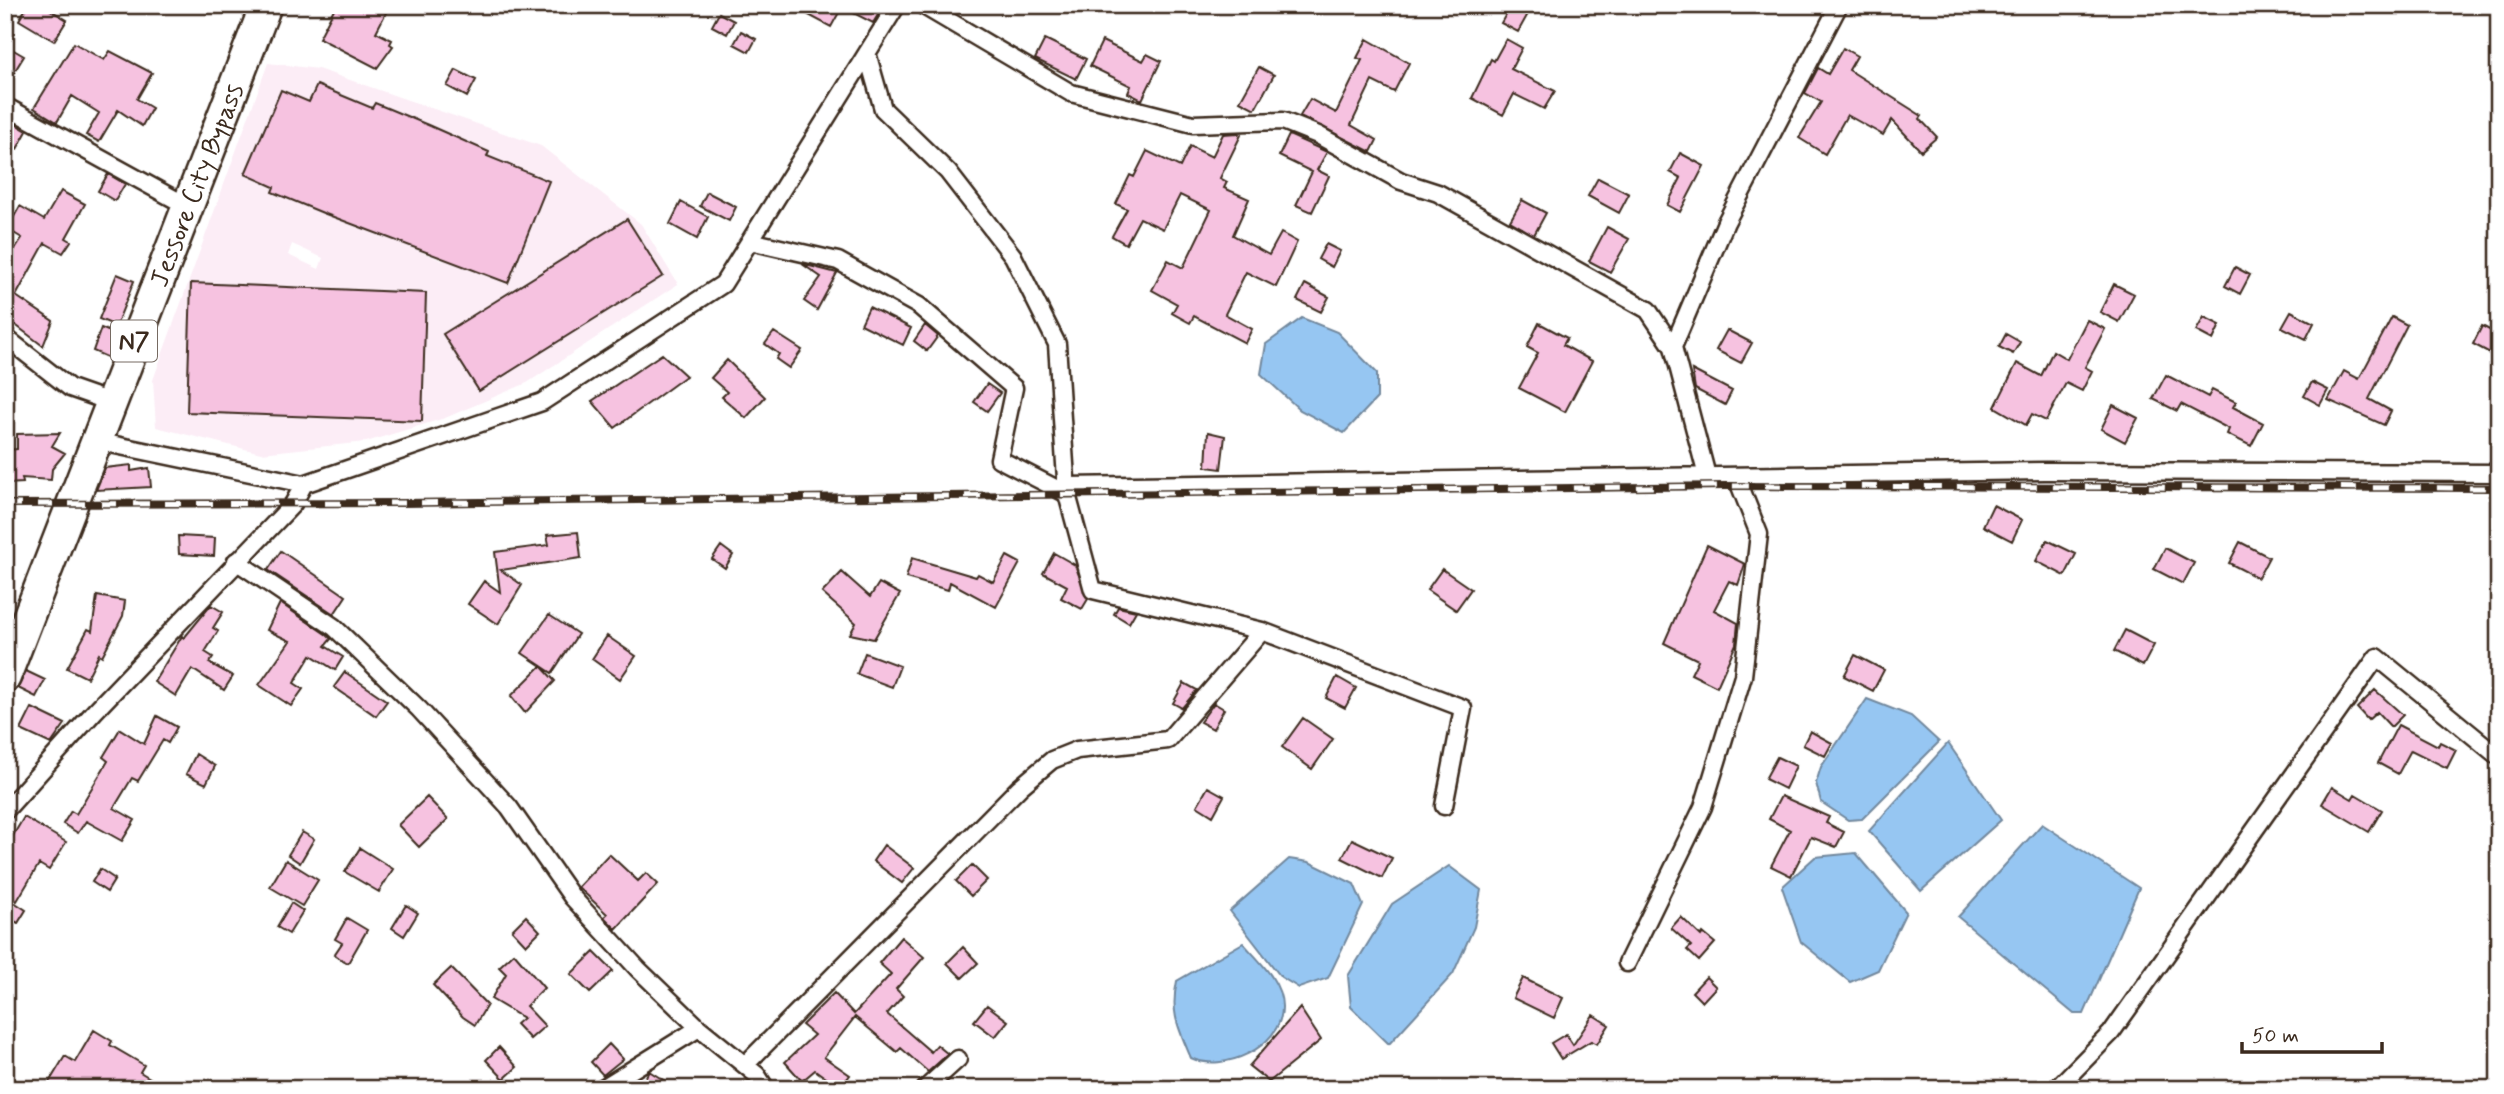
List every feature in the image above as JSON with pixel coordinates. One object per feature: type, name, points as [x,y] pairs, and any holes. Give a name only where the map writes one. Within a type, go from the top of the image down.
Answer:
[{"type":"highway","name":"Jessore City Bypass","points":[[5,677],[267,5]]},
{"type":"street","points":[[96,441],[304,484],[542,402],[723,284],[897,5]]},
{"type":"street","points":[[922,5],[1071,93],[1193,124],[1283,121],[1318,135],[1401,181],[1438,193],[1648,310],[1673,346],[1707,476]]},
{"type":"street","points":[[1673,346],[1726,222],[1839,5]]},
{"type":"street","points":[[867,52],[883,109],[948,172],[1013,256],[1057,344],[1067,490],[1093,590],[1262,631],[1463,708],[1444,806]]},
{"type":"street","points":[[5,106],[187,206]]},
{"type":"street","points":[[750,241],[838,261],[919,306],[1014,388],[999,459],[1067,490],[2045,471],[2267,475],[2499,473]]},
{"type":"street","points":[[5,337],[70,388],[110,402]]},
{"type":"street","points":[[1628,963],[1703,807],[1743,676],[1759,534],[1740,486],[1732,476]]},
{"type":"street","points":[[5,811],[293,503],[304,484]]},
{"type":"street","points":[[236,561],[334,627],[419,709],[509,807],[572,897],[638,969],[699,1028],[745,1065],[766,1089]]},
{"type":"street","points":[[745,1065],[1020,787],[1052,760],[1077,750],[1168,740],[1262,631]]},
{"type":"street","points":[[2056,1089],[2111,1033],[2377,657],[2499,757]]},
{"type":"street","points":[[601,1089],[699,1028]]},
{"type":"street","points":[[925,1089],[958,1059]]},
{"type":"shaded area","points":[[268,63],[318,69],[541,146],[641,224],[678,284],[527,383],[445,418],[366,442],[261,453],[156,427],[153,380]],"holes":[[[317,85],[367,106],[322,213],[272,192]],[[275,103],[294,111],[287,125],[269,116]],[[375,103],[428,125],[381,236],[329,214]],[[438,130],[489,152],[443,261],[392,239]],[[252,157],[276,168],[268,185],[245,174]],[[549,181],[508,283],[453,261]],[[626,219],[662,277],[479,391],[443,334]],[[292,244],[323,258],[319,269],[288,255]],[[191,284],[426,293],[422,421],[187,412]]]},
{"type":"water","points":[[1302,318],[1337,332],[1377,373],[1377,398],[1344,433],[1300,410],[1261,374],[1266,344]]},
{"type":"water","points":[[1867,699],[1911,716],[1939,742],[1862,819],[1848,820],[1821,802],[1816,783],[1821,767]]},
{"type":"water","points":[[1948,743],[2001,820],[1921,891],[1869,831]]},
{"type":"water","points":[[2042,824],[2139,888],[2084,1014],[2074,1014],[1958,917]]},
{"type":"water","points":[[1856,853],[1906,912],[1878,970],[1850,982],[1801,942],[1782,887],[1815,857]]},
{"type":"water","points":[[1289,859],[1309,862],[1354,884],[1363,905],[1328,978],[1299,988],[1281,977],[1230,911]]},
{"type":"water","points":[[1449,866],[1481,890],[1474,927],[1453,974],[1389,1044],[1351,1007],[1348,976],[1392,904]]},
{"type":"water","points":[[1243,943],[1274,980],[1281,998],[1279,1022],[1272,1035],[1248,1054],[1219,1062],[1204,1062],[1191,1058],[1175,1011],[1177,981]]},
{"type":"building","points":[[28,5],[42,5],[67,20],[54,41],[19,20]]},
{"type":"building","points":[[336,5],[390,5],[376,32],[392,40],[390,44],[393,46],[377,68],[319,38]]},
{"type":"building","points":[[790,5],[884,5],[873,23],[842,7],[831,27]]},
{"type":"building","points":[[1511,5],[1528,14],[1518,32],[1501,23]]},
{"type":"building","points":[[719,13],[734,21],[727,34],[712,26]]},
{"type":"building","points":[[741,31],[756,39],[749,52],[734,44]]},
{"type":"building","points":[[1045,39],[1086,59],[1076,79],[1035,59]]},
{"type":"building","points":[[1367,39],[1409,63],[1394,92],[1372,81],[1351,125],[1377,140],[1371,152],[1300,116],[1310,99],[1336,113],[1362,60],[1357,58]]},
{"type":"building","points":[[1506,39],[1522,48],[1511,69],[1555,91],[1544,109],[1514,94],[1503,115],[1472,98],[1491,59],[1494,61]]},
{"type":"building","points":[[1102,41],[1143,61],[1147,54],[1161,61],[1142,100],[1128,93],[1131,86],[1090,66]]},
{"type":"building","points":[[74,43],[104,60],[110,51],[152,73],[137,99],[152,108],[142,126],[118,110],[99,142],[86,135],[99,113],[72,96],[57,122],[34,108]]},
{"type":"building","points":[[5,45],[24,56],[5,87]]},
{"type":"building","points":[[1843,48],[1857,56],[1849,70],[1922,116],[1920,119],[1937,137],[1921,151],[1892,120],[1883,135],[1847,115],[1825,154],[1799,138],[1821,102],[1805,93],[1818,68],[1828,74]]},
{"type":"building","points":[[1259,67],[1274,75],[1255,109],[1240,101]]},
{"type":"building","points":[[456,70],[476,80],[467,97],[447,86]]},
{"type":"building","points":[[317,85],[372,108],[375,103],[489,152],[487,156],[549,181],[508,283],[272,192],[274,187],[245,174],[281,90],[309,102]]},
{"type":"building","points":[[5,118],[27,131],[17,149],[5,141]]},
{"type":"building","points":[[1223,134],[1241,135],[1220,178],[1227,182],[1224,188],[1249,199],[1233,235],[1269,255],[1281,233],[1297,242],[1276,287],[1246,272],[1225,314],[1252,329],[1245,343],[1194,316],[1190,323],[1172,313],[1177,304],[1152,290],[1168,260],[1183,268],[1211,210],[1180,195],[1163,229],[1140,218],[1126,244],[1112,236],[1127,209],[1116,204],[1130,175],[1134,177],[1147,151],[1180,167],[1190,146],[1212,157]]},
{"type":"building","points":[[1289,135],[1327,152],[1317,170],[1329,176],[1312,212],[1296,205],[1312,172],[1279,156]]},
{"type":"building","points":[[1680,153],[1704,166],[1680,212],[1667,205],[1681,178],[1670,172]]},
{"type":"building","points":[[108,174],[125,184],[115,201],[98,191]]},
{"type":"building","points":[[1598,178],[1629,194],[1619,213],[1588,196]]},
{"type":"building","points":[[61,191],[85,204],[66,238],[71,241],[63,253],[45,243],[16,296],[53,321],[43,346],[5,317],[5,264],[22,238],[7,229],[20,206],[44,220]]},
{"type":"building","points":[[707,192],[736,207],[729,221],[700,206]]},
{"type":"building","points":[[1522,200],[1546,213],[1534,235],[1510,221]]},
{"type":"building","points":[[681,202],[708,217],[697,239],[670,224]]},
{"type":"building","points":[[627,219],[663,276],[479,391],[443,334]]},
{"type":"building","points":[[1607,227],[1629,239],[1610,272],[1589,261]]},
{"type":"building","points":[[1326,244],[1340,251],[1332,267],[1318,259]]},
{"type":"building","points":[[802,264],[837,273],[817,310],[804,301],[821,277]]},
{"type":"building","points":[[2235,267],[2250,275],[2240,294],[2225,286]]},
{"type":"building","points":[[117,274],[134,281],[116,326],[99,319]]},
{"type":"building","points":[[191,283],[426,293],[422,421],[187,412]]},
{"type":"building","points":[[1305,284],[1329,297],[1321,312],[1297,300]]},
{"type":"building","points":[[2114,284],[2134,294],[2119,322],[2100,312]]},
{"type":"building","points":[[869,307],[911,328],[903,345],[861,324]]},
{"type":"building","points":[[2291,311],[2314,323],[2306,339],[2282,327]]},
{"type":"building","points":[[2204,317],[2220,325],[2213,340],[2196,331]]},
{"type":"building","points":[[2392,317],[2407,325],[2369,399],[2391,411],[2384,425],[2328,400],[2344,371],[2359,379]]},
{"type":"building","points":[[2087,320],[2105,329],[2085,367],[2092,371],[2082,391],[2066,383],[2046,421],[2032,414],[2026,425],[1995,407],[2017,363],[2041,376],[2053,351],[2067,359]]},
{"type":"building","points":[[1539,323],[1567,338],[1563,345],[1592,361],[1565,412],[1519,388],[1538,353],[1527,347]]},
{"type":"building","points":[[925,325],[938,336],[927,351],[914,341]]},
{"type":"building","points":[[2482,326],[2499,335],[2492,354],[2473,344]]},
{"type":"building","points":[[101,328],[117,335],[109,358],[93,351]]},
{"type":"building","points":[[1727,330],[1752,343],[1741,363],[1716,350]]},
{"type":"building","points":[[774,332],[802,350],[789,368],[776,359],[779,354],[765,344]]},
{"type":"building","points":[[2006,334],[2020,342],[2013,354],[1999,347]]},
{"type":"building","points":[[662,354],[686,376],[615,428],[592,401]]},
{"type":"building","points":[[727,360],[765,397],[746,418],[722,397],[727,392],[711,378]]},
{"type":"building","points":[[1692,370],[1732,391],[1725,405],[1695,389]]},
{"type":"building","points":[[2166,375],[2208,397],[2212,390],[2236,402],[2233,407],[2263,423],[2251,446],[2227,434],[2229,429],[2181,404],[2177,411],[2153,399]]},
{"type":"building","points":[[2312,382],[2328,390],[2320,405],[2304,396]]},
{"type":"building","points":[[987,384],[1000,393],[987,411],[974,402]]},
{"type":"building","points":[[2113,405],[2138,418],[2125,442],[2101,429]]},
{"type":"building","points":[[1208,432],[1225,436],[1221,469],[1206,467]]},
{"type":"building","points":[[60,433],[52,446],[65,453],[52,469],[51,480],[22,478],[23,483],[5,484],[5,450],[17,449],[17,434]]},
{"type":"building","points":[[131,465],[131,471],[149,468],[151,487],[96,490],[105,468]]},
{"type":"building","points":[[1993,505],[2022,520],[2012,541],[1983,526]]},
{"type":"building","points":[[578,532],[581,558],[501,570],[522,585],[498,624],[468,604],[484,581],[500,592],[495,552],[549,545],[547,535]]},
{"type":"building","points":[[178,536],[215,538],[214,556],[179,554]]},
{"type":"building","points":[[2047,540],[2076,554],[2065,576],[2036,561]]},
{"type":"building","points":[[2240,542],[2269,557],[2258,578],[2229,563]]},
{"type":"building","points":[[1707,545],[1745,564],[1738,585],[1729,581],[1714,610],[1738,623],[1736,644],[1717,687],[1691,674],[1698,660],[1664,643]]},
{"type":"building","points":[[721,546],[733,555],[725,568],[712,559]]},
{"type":"building","points":[[2165,548],[2194,563],[2183,584],[2154,569]]},
{"type":"building","points":[[281,551],[346,596],[334,614],[268,570]]},
{"type":"building","points":[[1054,553],[1075,565],[1088,599],[1082,609],[1061,598],[1067,586],[1043,573]]},
{"type":"building","points":[[1007,556],[1020,563],[996,607],[950,582],[948,590],[906,578],[912,558],[976,577],[978,574],[993,582]]},
{"type":"building","points":[[1442,569],[1471,589],[1456,610],[1427,590]]},
{"type":"building","points":[[842,572],[870,597],[879,583],[900,594],[874,639],[850,634],[856,623],[822,593]]},
{"type":"building","points":[[97,596],[125,601],[123,616],[87,678],[67,668],[88,629],[92,631]]},
{"type":"building","points":[[280,603],[327,635],[331,639],[325,646],[343,657],[335,670],[311,655],[294,683],[303,689],[291,706],[259,685],[290,641],[267,630]]},
{"type":"building","points":[[211,605],[223,612],[213,628],[218,631],[205,652],[213,657],[209,663],[233,676],[224,690],[192,669],[176,696],[154,682],[182,636],[184,638]]},
{"type":"building","points":[[1118,607],[1136,611],[1129,623],[1114,614]]},
{"type":"building","points":[[549,615],[578,634],[552,673],[522,653]]},
{"type":"building","points":[[2125,630],[2154,645],[2143,666],[2114,651]]},
{"type":"building","points":[[607,636],[636,656],[620,679],[592,659]]},
{"type":"building","points":[[865,653],[900,666],[892,687],[857,674]]},
{"type":"building","points":[[1855,655],[1884,670],[1873,691],[1844,676]]},
{"type":"building","points":[[541,666],[555,681],[525,713],[511,696]]},
{"type":"building","points":[[26,671],[45,680],[36,697],[18,688]]},
{"type":"building","points":[[345,672],[387,701],[376,716],[334,687]]},
{"type":"building","points":[[1337,677],[1356,688],[1345,708],[1326,698]]},
{"type":"building","points":[[1184,683],[1197,690],[1182,708],[1173,703]]},
{"type":"building","points":[[2375,690],[2403,715],[2391,727],[2377,712],[2368,720],[2357,708]]},
{"type":"building","points":[[1214,703],[1224,709],[1213,729],[1200,722]]},
{"type":"building","points":[[32,708],[65,724],[51,744],[21,730]]},
{"type":"building","points":[[157,716],[177,727],[168,743],[163,740],[138,781],[132,778],[114,808],[135,820],[122,841],[86,821],[78,833],[63,824],[71,811],[76,814],[108,761],[103,757],[120,729],[144,744]]},
{"type":"building","points":[[1303,718],[1333,739],[1312,769],[1282,747]]},
{"type":"building","points":[[2398,725],[2438,746],[2440,742],[2456,750],[2447,768],[2411,750],[2398,774],[2378,763]]},
{"type":"building","points":[[1810,731],[1832,743],[1825,756],[1803,745]]},
{"type":"building","points":[[196,754],[215,766],[206,784],[186,774]]},
{"type":"building","points":[[1777,757],[1796,766],[1785,789],[1765,779]]},
{"type":"building","points":[[1208,787],[1224,796],[1213,816],[1197,806]]},
{"type":"building","points":[[2332,787],[2352,799],[2355,794],[2382,810],[2369,832],[2322,804]]},
{"type":"building","points":[[1781,796],[1829,817],[1826,823],[1844,832],[1836,847],[1811,837],[1791,876],[1771,866],[1790,830],[1769,819]]},
{"type":"building","points":[[427,797],[448,819],[419,847],[398,825]]},
{"type":"building","points":[[24,817],[66,842],[49,870],[39,864],[17,901],[5,894],[5,849]]},
{"type":"building","points":[[302,832],[314,839],[300,863],[288,855]]},
{"type":"building","points":[[1352,839],[1392,858],[1382,878],[1342,858]]},
{"type":"building","points":[[884,845],[914,868],[902,883],[873,861]]},
{"type":"building","points":[[360,848],[393,869],[379,892],[345,872]]},
{"type":"building","points":[[609,854],[638,881],[646,873],[658,884],[616,929],[604,917],[607,914],[578,887]]},
{"type":"building","points":[[286,860],[318,880],[302,906],[270,887]]},
{"type":"building","points":[[972,865],[987,880],[971,896],[956,881]]},
{"type":"building","points":[[100,869],[115,879],[107,892],[92,882]]},
{"type":"building","points":[[11,900],[26,910],[18,923],[5,915]]},
{"type":"building","points":[[291,903],[303,911],[289,934],[277,927]]},
{"type":"building","points":[[406,905],[418,913],[404,936],[392,928]]},
{"type":"building","points":[[526,916],[540,931],[526,945],[512,930]]},
{"type":"building","points":[[1681,917],[1701,936],[1703,933],[1715,943],[1699,961],[1687,950],[1691,946],[1671,928]]},
{"type":"building","points":[[347,918],[367,930],[348,963],[334,955],[342,943],[335,939]]},
{"type":"building","points":[[901,937],[924,957],[896,989],[903,996],[887,1014],[931,1052],[937,1045],[948,1054],[928,1072],[901,1048],[897,1052],[855,1017],[824,1057],[850,1075],[840,1088],[815,1070],[802,1081],[785,1062],[814,1035],[802,1025],[834,993],[854,1014],[891,974],[879,963]]},
{"type":"building","points":[[963,947],[978,963],[962,978],[947,963]]},
{"type":"building","points":[[594,952],[613,971],[590,993],[571,974]]},
{"type":"building","points":[[514,953],[544,988],[526,1006],[545,1026],[530,1039],[516,1024],[523,1018],[491,999],[506,974],[499,967]]},
{"type":"building","points":[[451,968],[487,1005],[475,1025],[463,1017],[433,985]]},
{"type":"building","points":[[1706,977],[1716,987],[1702,1002],[1692,992]]},
{"type":"building","points":[[1523,978],[1563,998],[1554,1018],[1513,998]]},
{"type":"building","points":[[987,1005],[1008,1021],[995,1037],[974,1021]]},
{"type":"building","points":[[1300,1008],[1321,1040],[1269,1082],[1249,1066]]},
{"type":"building","points":[[1593,1015],[1609,1025],[1597,1044],[1591,1041],[1561,1059],[1551,1043],[1566,1034],[1573,1045]]},
{"type":"building","points":[[94,1030],[112,1041],[110,1045],[144,1065],[140,1072],[168,1089],[45,1089],[65,1056],[75,1062]]},
{"type":"building","points":[[609,1044],[623,1059],[603,1075],[591,1062]]},
{"type":"building","points":[[499,1047],[517,1067],[504,1079],[486,1060]]},
{"type":"building","points":[[649,1071],[678,1089],[639,1089]]},
{"type":"railway","points":[[5,504],[404,503],[1725,486],[2499,488]]}]
